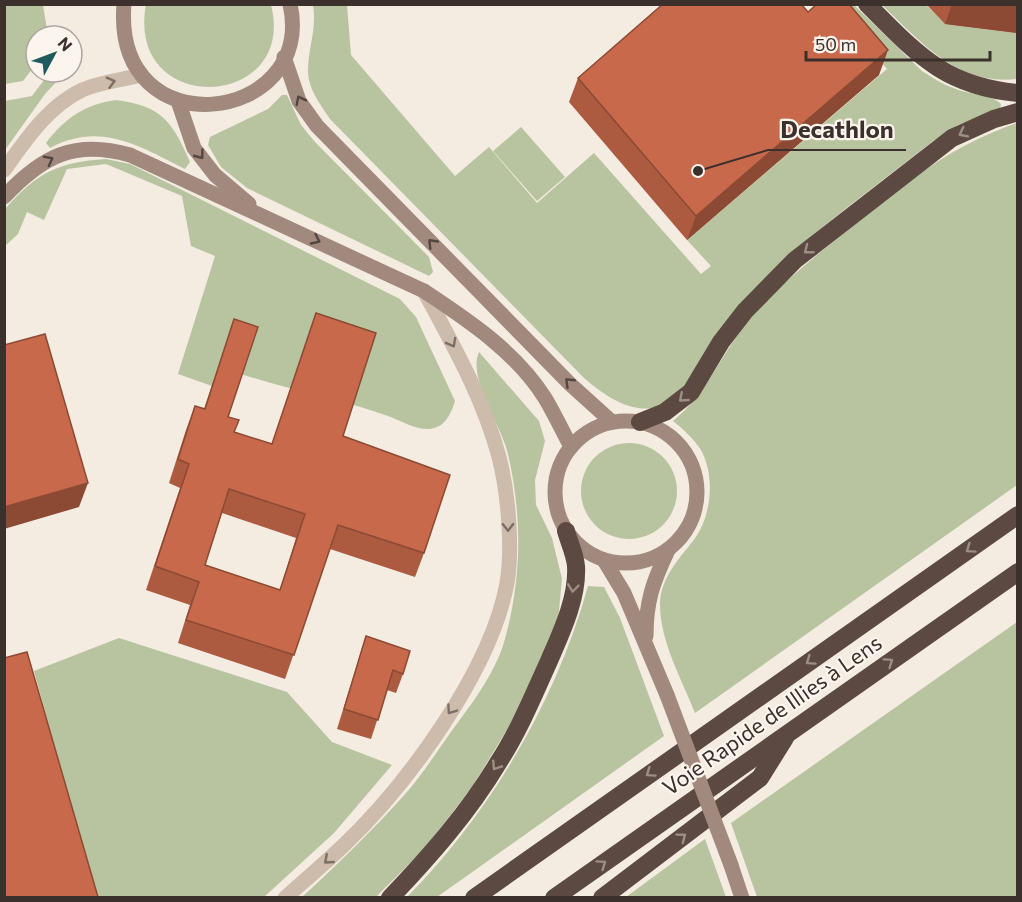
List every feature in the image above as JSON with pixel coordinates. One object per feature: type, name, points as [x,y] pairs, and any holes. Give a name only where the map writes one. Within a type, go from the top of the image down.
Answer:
[{"type":"highway","points":[[867,4],[933,67],[978,86],[1017,93]]},
{"type":"highway","points":[[640,422],[665,412],[691,392],[721,342],[745,311],[795,260],[933,150],[969,129],[1017,112]]},
{"type":"highway","points":[[474,897],[1017,515]]},
{"type":"highway","points":[[390,897],[434,851],[465,812],[499,763],[523,719],[560,636],[572,597],[576,566],[566,531]]},
{"type":"highway","name":"Voie Rapide de Illies à Lens","points":[[554,897],[1017,572]]},
{"type":"highway","points":[[602,897],[760,778],[790,731]]},
{"type":"street","points":[[124,4],[123,27],[128,52],[141,75],[158,90],[178,101],[203,106],[228,104],[258,89],[270,78],[284,57],[291,35],[290,4]]},
{"type":"street","points":[[284,57],[299,101],[317,126],[570,384],[612,422]]},
{"type":"street","points":[[4,170],[35,126],[71,97],[83,90],[141,75]]},
{"type":"street","points":[[178,101],[194,148],[215,175],[263,215]]},
{"type":"street","points":[[4,197],[22,177],[48,159],[64,152],[108,149],[130,155],[424,291],[469,321],[514,360],[544,397],[571,447]]},
{"type":"street","points":[[285,897],[343,846],[398,785],[458,700],[491,638],[507,582],[508,523],[499,458],[475,387],[424,291]]},
{"type":"street","points":[[612,422],[640,422],[652,425],[671,436],[686,452],[695,472],[698,494],[694,516],[683,536],[668,550],[648,560],[626,563],[604,560],[583,548],[566,531],[557,510],[555,488],[560,466],[571,447],[589,430],[612,422]]},
{"type":"street","points":[[646,642],[646,607],[652,585],[668,550]]},
{"type":"street","points":[[604,560],[624,593],[646,642],[742,897]]},
{"type":"green space","points":[[5,4],[43,5],[46,24],[24,24],[24,80],[5,84]]},
{"type":"green space","points":[[146,4],[271,5],[273,40],[260,65],[238,81],[211,87],[183,83],[160,67],[146,41]]},
{"type":"green space","points":[[313,5],[347,5],[351,55],[455,176],[489,147],[537,203],[594,153],[701,274],[711,266],[687,240],[887,69],[835,9],[841,5],[854,5],[922,71],[930,76],[962,91],[992,98],[1001,104],[1000,109],[958,125],[933,141],[781,263],[717,334],[691,378],[675,397],[665,404],[643,409],[607,396],[584,378],[330,119],[316,96],[309,78],[308,62],[314,22]]},
{"type":"green space","points":[[882,5],[926,5],[946,24],[1017,33],[1017,79],[976,76],[959,68],[926,47]]},
{"type":"green space","points":[[41,84],[54,84],[5,150],[5,101],[32,96]]},
{"type":"green space","points":[[282,95],[287,95],[301,125],[315,142],[429,257],[433,272],[429,276],[247,188],[221,167],[208,145],[210,137],[268,109]]},
{"type":"green space","points":[[116,100],[144,106],[155,111],[171,126],[190,162],[185,169],[136,145],[103,137],[69,140],[50,148],[46,143],[76,114],[95,105]]},
{"type":"green space","points":[[1017,123],[1017,485],[695,713],[668,646],[660,605],[666,578],[699,532],[704,521],[710,485],[706,461],[701,450],[673,421],[696,398],[752,316],[801,269],[930,166],[992,132]]},
{"type":"green space","points":[[521,127],[565,177],[537,201],[493,151]]},
{"type":"green space","points":[[106,159],[130,164],[400,299],[416,317],[455,401],[446,420],[431,429],[419,428],[370,410],[241,374],[226,344],[212,386],[178,374],[215,256],[191,246],[182,196],[106,164],[67,169],[44,220],[27,212],[18,234],[5,246],[5,209],[27,186],[61,167]]},
{"type":"green space","points":[[479,352],[539,421],[545,441],[535,480],[536,505],[552,538],[562,579],[558,621],[516,715],[472,787],[426,847],[376,897],[301,898],[369,833],[413,784],[477,696],[502,648],[515,590],[518,522],[513,477],[505,443],[481,389],[477,363]]},
{"type":"green space","points":[[629,443],[647,446],[663,457],[674,473],[677,491],[674,509],[663,525],[647,536],[629,539],[611,536],[595,525],[584,509],[581,491],[584,473],[595,457],[611,446]]},
{"type":"green space","points":[[588,586],[604,587],[620,618],[664,736],[437,897],[407,897],[466,829],[493,792],[517,753],[558,671]]},
{"type":"green space","points":[[1017,622],[1017,897],[757,897],[731,823]]},
{"type":"green space","points":[[119,638],[287,692],[332,742],[392,765],[334,833],[264,897],[95,897],[34,671]]},
{"type":"green space","points":[[705,839],[726,897],[626,897]]},
{"type":"building","points":[[663,4],[801,4],[808,12],[817,4],[849,4],[888,50],[696,216],[578,78]]},
{"type":"building","points":[[996,4],[1017,4],[1017,7]]},
{"type":"building","points":[[316,313],[376,333],[343,436],[450,475],[424,553],[338,525],[294,655],[186,620],[199,582],[155,566],[189,464],[178,459],[195,406],[205,409],[234,319],[258,327],[228,417],[239,420],[234,432],[272,444]],"holes":[[[229,489],[305,514],[280,590],[205,565]]]},
{"type":"building","points":[[45,334],[88,483],[4,507],[4,345]]},
{"type":"building","points":[[366,636],[410,651],[403,674],[393,670],[378,720],[344,709]]},
{"type":"building","points":[[27,652],[98,897],[4,897],[4,658]]},
{"type":"place","name":"Decathlon","points":[[698,171]]}]
